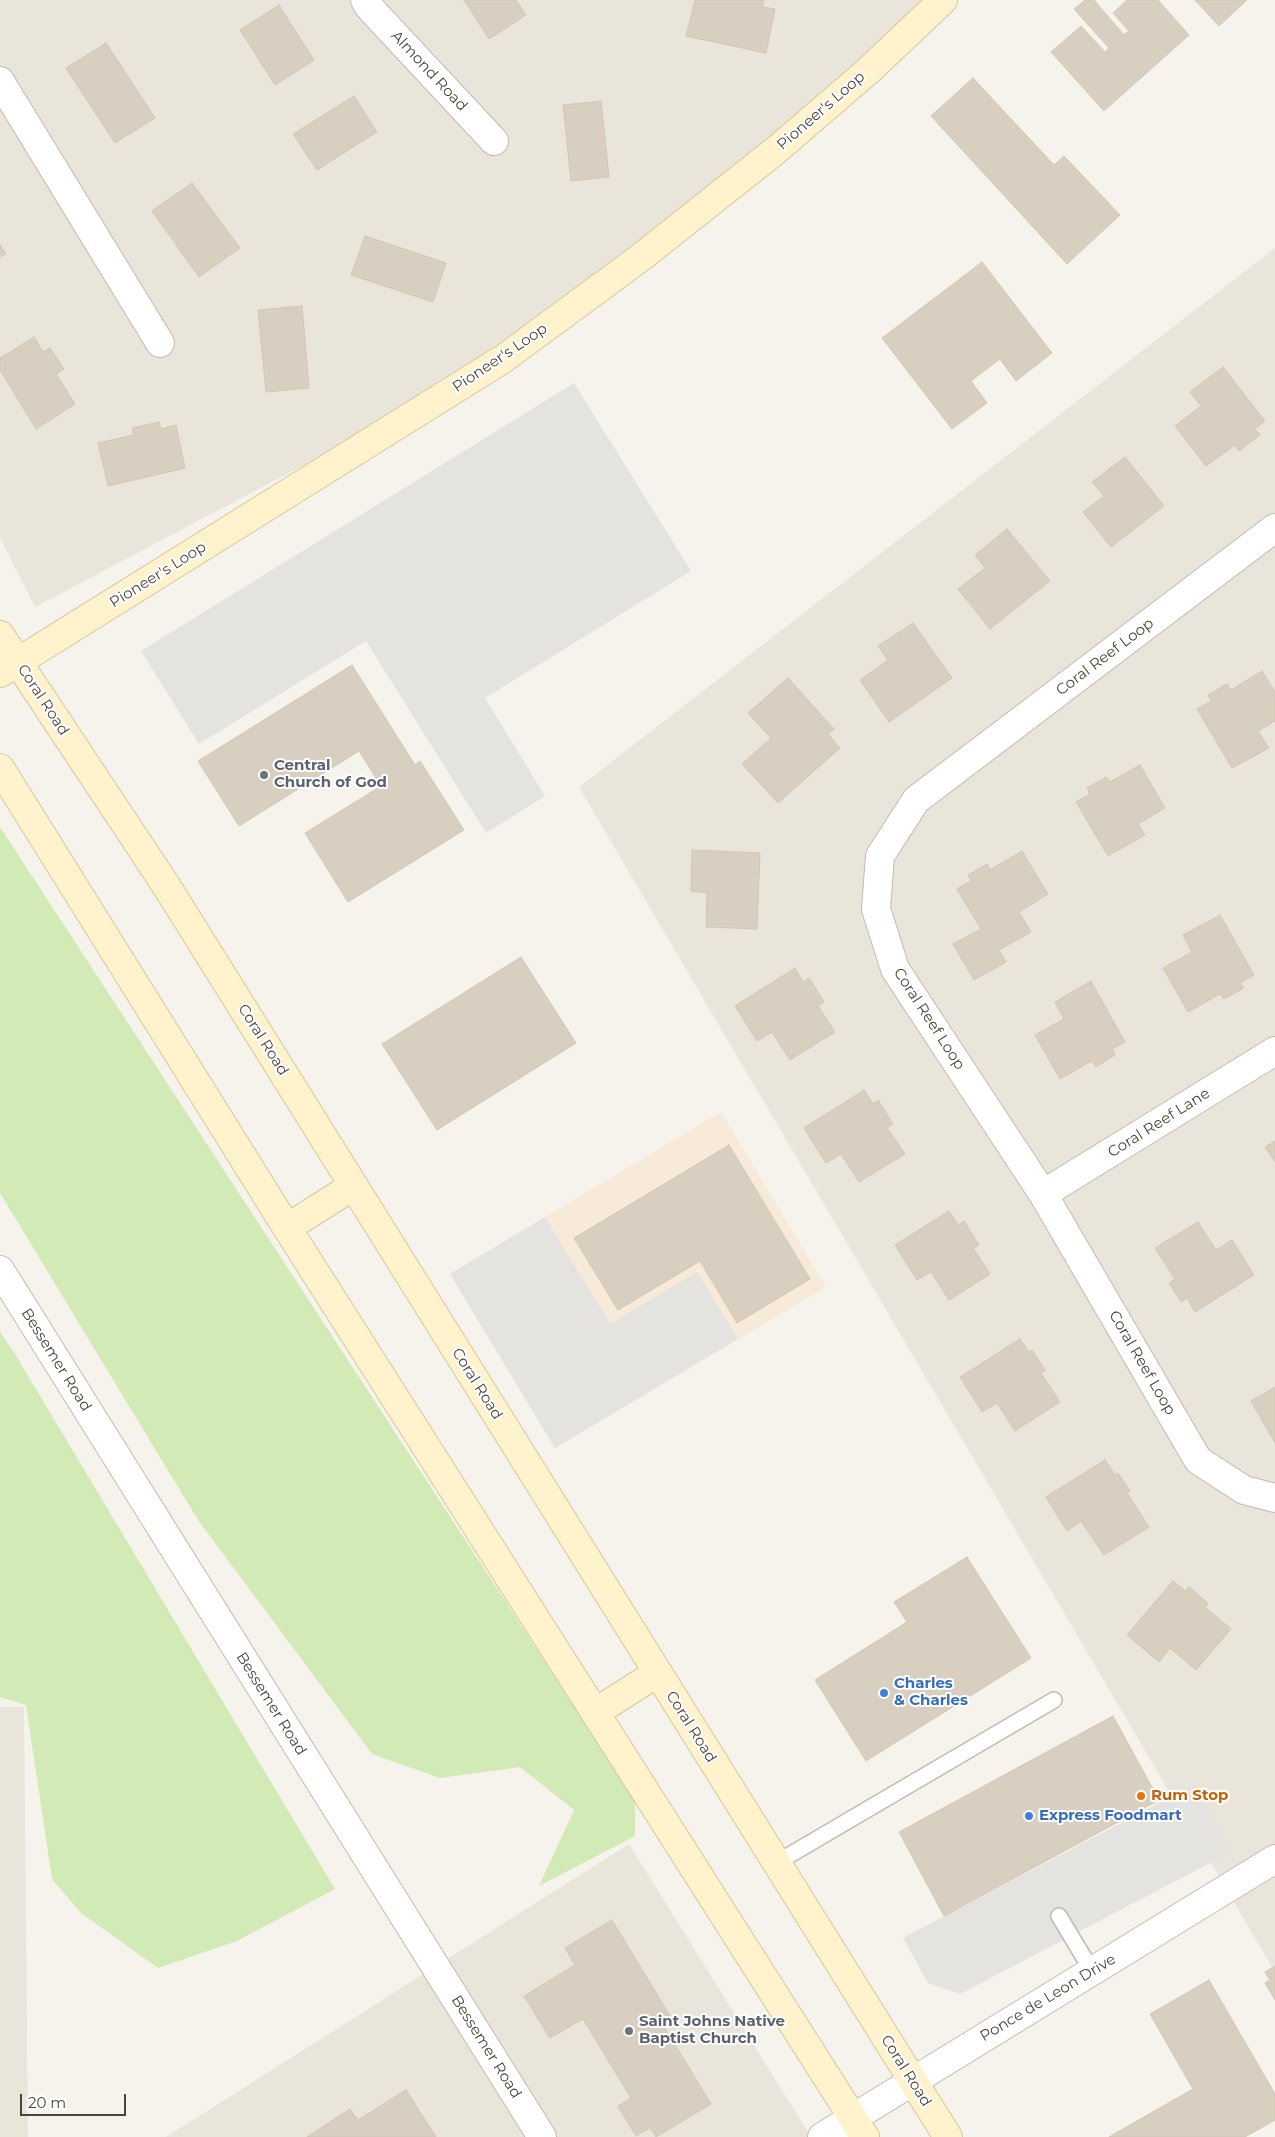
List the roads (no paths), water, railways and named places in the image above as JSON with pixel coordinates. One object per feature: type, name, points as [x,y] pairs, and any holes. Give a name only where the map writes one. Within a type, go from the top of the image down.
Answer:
[{"type":"main road","name":"Pioneer's Loop","points":[[9,668],[503,360],[640,258],[775,151],[868,71],[943,0]]},
{"type":"main road","name":"Coral Road","points":[[0,635],[9,668],[167,887],[948,2137]]},
{"type":"main road","points":[[0,768],[287,1228],[859,2127]]},
{"type":"main road","points":[[287,1228],[353,1186]]},
{"type":"main road","points":[[596,1712],[657,1672]]},
{"type":"street","name":"Almond Road","points":[[365,0],[369,7],[494,140]]},
{"type":"street","points":[[0,81],[160,343]]},
{"type":"street","name":"Coral Reef Loop","points":[[1275,528],[916,800],[880,856],[876,909],[895,969],[1043,1194],[1198,1460],[1244,1490],[1275,1498]]},
{"type":"street","name":"Coral Reef Lane","points":[[1043,1194],[1275,1051]]},
{"type":"street","name":"Bessemer Road","points":[[0,1270],[542,2137]]},
{"type":"street","name":"Ponce de Leon Drive","points":[[822,2137],[859,2127],[912,2080],[1275,1859]]},
{"type":"lane","points":[[776,1863],[1054,1700]]},
{"type":"lane","points":[[1059,1916],[1092,1971]]},
{"type":"place","name":"Central Church of God","points":[[264,775]]},
{"type":"place","name":"Charles & Charles","points":[[884,1693]]},
{"type":"place","name":"Rum Stop","points":[[1141,1796]]},
{"type":"place","name":"Express Foodmart","points":[[1029,1816]]},
{"type":"place","name":"Saint Johns Native Baptist Church","points":[[629,2031]]}]
